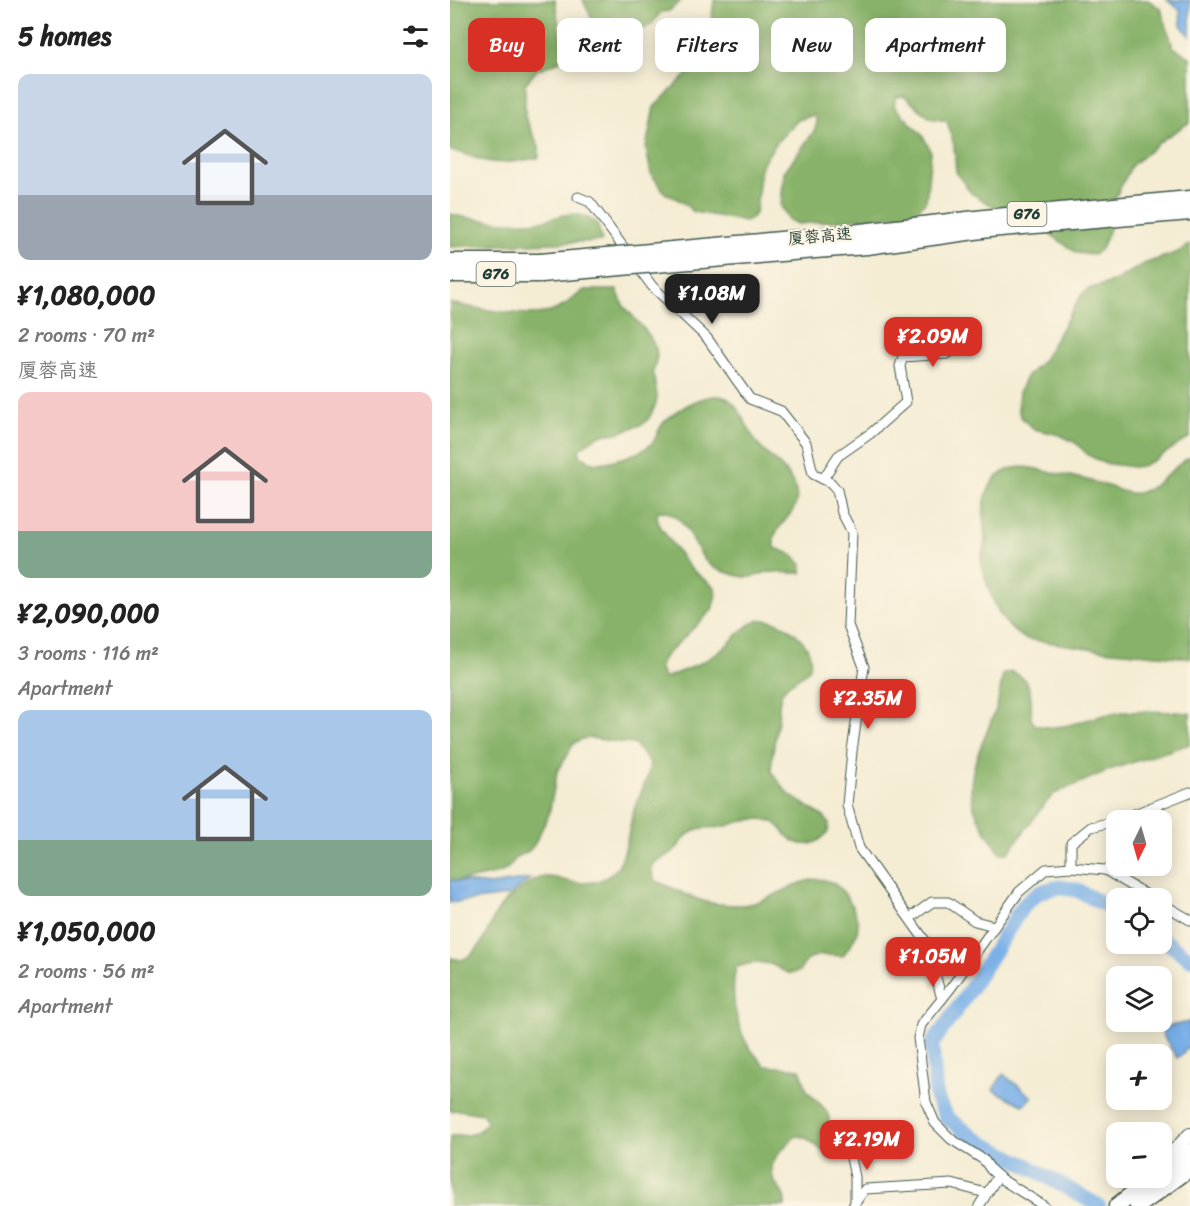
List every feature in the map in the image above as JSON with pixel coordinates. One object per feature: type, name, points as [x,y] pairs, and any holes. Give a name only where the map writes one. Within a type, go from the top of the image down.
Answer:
[{"type":"highway","name":"厦蓉高速","points":[[866,239],[985,218],[1190,199]]},
{"type":"highway","name":"厦蓉高速","points":[[450,274],[1190,212]]},
{"type":"highway","name":"厦蓉高速","points":[[450,261],[540,268]]},
{"type":"highway","points":[[1172,1164],[1190,1152]]},
{"type":"highway","points":[[1117,1206],[1190,1168]]},
{"type":"street","points":[[578,197],[590,202],[652,286],[707,338],[750,399],[782,411],[806,443],[813,474],[831,483],[837,490],[842,513],[852,532],[848,625],[864,667],[847,805],[859,848],[926,942],[942,999]]},
{"type":"street","points":[[823,479],[837,456],[871,433],[906,402],[900,366],[910,336]]},
{"type":"street","points":[[903,357],[946,354],[956,350]]},
{"type":"street","points":[[1145,810],[1190,792]]},
{"type":"street","points":[[1180,796],[1190,800]]},
{"type":"street","points":[[1071,867],[1071,843],[1090,827],[1106,823]]},
{"type":"street","points":[[1044,1206],[998,1176],[984,1160],[951,1138],[935,1123],[926,1102],[918,1038],[921,1024],[942,999],[1019,892],[1046,869],[1071,867],[1105,870],[1135,888]]},
{"type":"street","points":[[910,918],[932,903],[948,902],[975,921],[994,926]]},
{"type":"street","points":[[1172,909],[1190,920]]},
{"type":"street","points":[[1172,1154],[1190,1135]]},
{"type":"street","points":[[848,1143],[855,1177],[854,1205]]},
{"type":"street","points":[[979,1206],[998,1176]]},
{"type":"street","points":[[1143,1192],[1190,1176]]},
{"type":"street","points":[[854,1205],[865,1189],[952,1184],[986,1193]]},
{"type":"green space","points":[[450,0],[555,0],[558,18],[557,62],[545,67],[545,18],[468,18],[468,72],[535,72],[525,84],[525,117],[539,147],[539,158],[492,162],[450,151]]},
{"type":"green space","points":[[583,0],[681,0],[669,11],[661,12],[651,25],[643,29],[643,18],[591,18]]},
{"type":"green space","points":[[714,0],[1148,0],[1161,9],[1173,47],[1190,57],[1190,122],[1165,138],[1132,165],[1114,200],[1110,226],[1101,249],[1094,255],[1077,253],[1050,234],[1026,226],[971,193],[956,172],[954,145],[947,121],[930,118],[904,96],[896,97],[894,106],[923,136],[931,152],[926,201],[913,214],[798,224],[789,220],[781,206],[784,172],[815,130],[817,122],[814,115],[798,120],[775,144],[761,166],[756,210],[753,217],[746,221],[694,212],[681,201],[665,193],[651,174],[646,148],[654,107],[689,72],[759,72],[759,18],[712,18]]},
{"type":"green space","points":[[450,214],[520,222],[539,221],[570,214],[577,215],[597,223],[602,241],[450,247]]},
{"type":"green space","points":[[1190,244],[1190,437],[1156,459],[1142,466],[1133,467],[1103,463],[1088,455],[1076,443],[1060,435],[1034,429],[1021,417],[1018,410],[1019,392],[1026,377],[1043,360],[1082,294],[1089,289],[1113,282],[1144,264],[1178,252]]},
{"type":"green space","points":[[584,290],[617,290],[623,305],[649,335],[657,356],[653,372],[657,396],[649,418],[643,424],[617,433],[600,435],[579,449],[581,457],[599,463],[640,451],[653,443],[662,425],[678,411],[697,400],[717,396],[733,403],[756,442],[788,475],[796,492],[794,508],[776,533],[774,540],[775,548],[790,554],[799,561],[802,565],[801,573],[768,572],[746,577],[717,569],[704,558],[683,523],[676,517],[668,512],[658,511],[657,518],[660,526],[689,567],[715,588],[716,594],[712,610],[663,659],[660,669],[664,678],[711,657],[757,621],[766,620],[784,626],[801,639],[810,656],[808,669],[788,685],[781,696],[771,771],[788,794],[824,817],[829,823],[828,832],[815,843],[801,844],[795,842],[773,822],[762,819],[723,827],[702,828],[690,833],[675,850],[652,865],[655,881],[694,898],[719,904],[754,903],[800,883],[814,880],[827,881],[840,889],[856,914],[857,932],[843,956],[812,957],[800,971],[795,973],[766,963],[736,967],[735,1006],[739,1026],[747,1044],[765,1066],[800,1069],[807,1091],[825,1109],[829,1117],[828,1142],[824,1152],[805,1137],[796,1136],[785,1146],[773,1163],[773,1177],[782,1192],[785,1206],[450,1206],[450,1136],[476,1133],[487,1122],[483,1114],[450,1111],[450,958],[462,960],[470,956],[484,938],[501,906],[539,878],[552,877],[582,883],[597,881],[609,876],[622,858],[626,847],[634,810],[646,781],[650,763],[634,744],[590,738],[574,743],[557,772],[549,814],[529,851],[518,856],[507,869],[500,873],[450,881],[450,303],[502,312],[544,313],[561,307]]},
{"type":"green space","points":[[1190,457],[1190,658],[1102,650],[1026,639],[1005,622],[989,589],[981,561],[985,540],[984,506],[990,486],[996,478],[1014,468],[1029,468],[1087,480],[1128,493],[1138,493],[1152,487]]},
{"type":"green space","points":[[1011,672],[1024,679],[1030,690],[1031,719],[1035,725],[1065,726],[1123,712],[1190,713],[1190,744],[1109,770],[1054,794],[1008,853],[1000,853],[976,813],[971,787],[975,763],[997,706],[1003,674]]},
{"type":"water","points":[[1167,0],[1190,0],[1190,37],[1181,25],[1180,10]]},
{"type":"water","points":[[530,879],[508,896],[450,903],[450,880],[490,885]]},
{"type":"water","points":[[1190,1022],[1190,1047],[1177,1058],[1172,1050],[1172,1044],[1168,1044],[1162,1034],[1163,1032],[1172,1032],[1172,1025]]},
{"type":"water","points":[[1003,1074],[1032,1097],[1023,1105],[993,1090]]},
{"type":"waterway","points":[[1099,1206],[984,1144],[947,1118],[936,1097],[932,1044],[962,1002],[1023,906],[1039,892],[1059,887],[1077,890],[1106,906]]},
{"type":"waterway","points":[[1172,946],[1190,959]]}]
